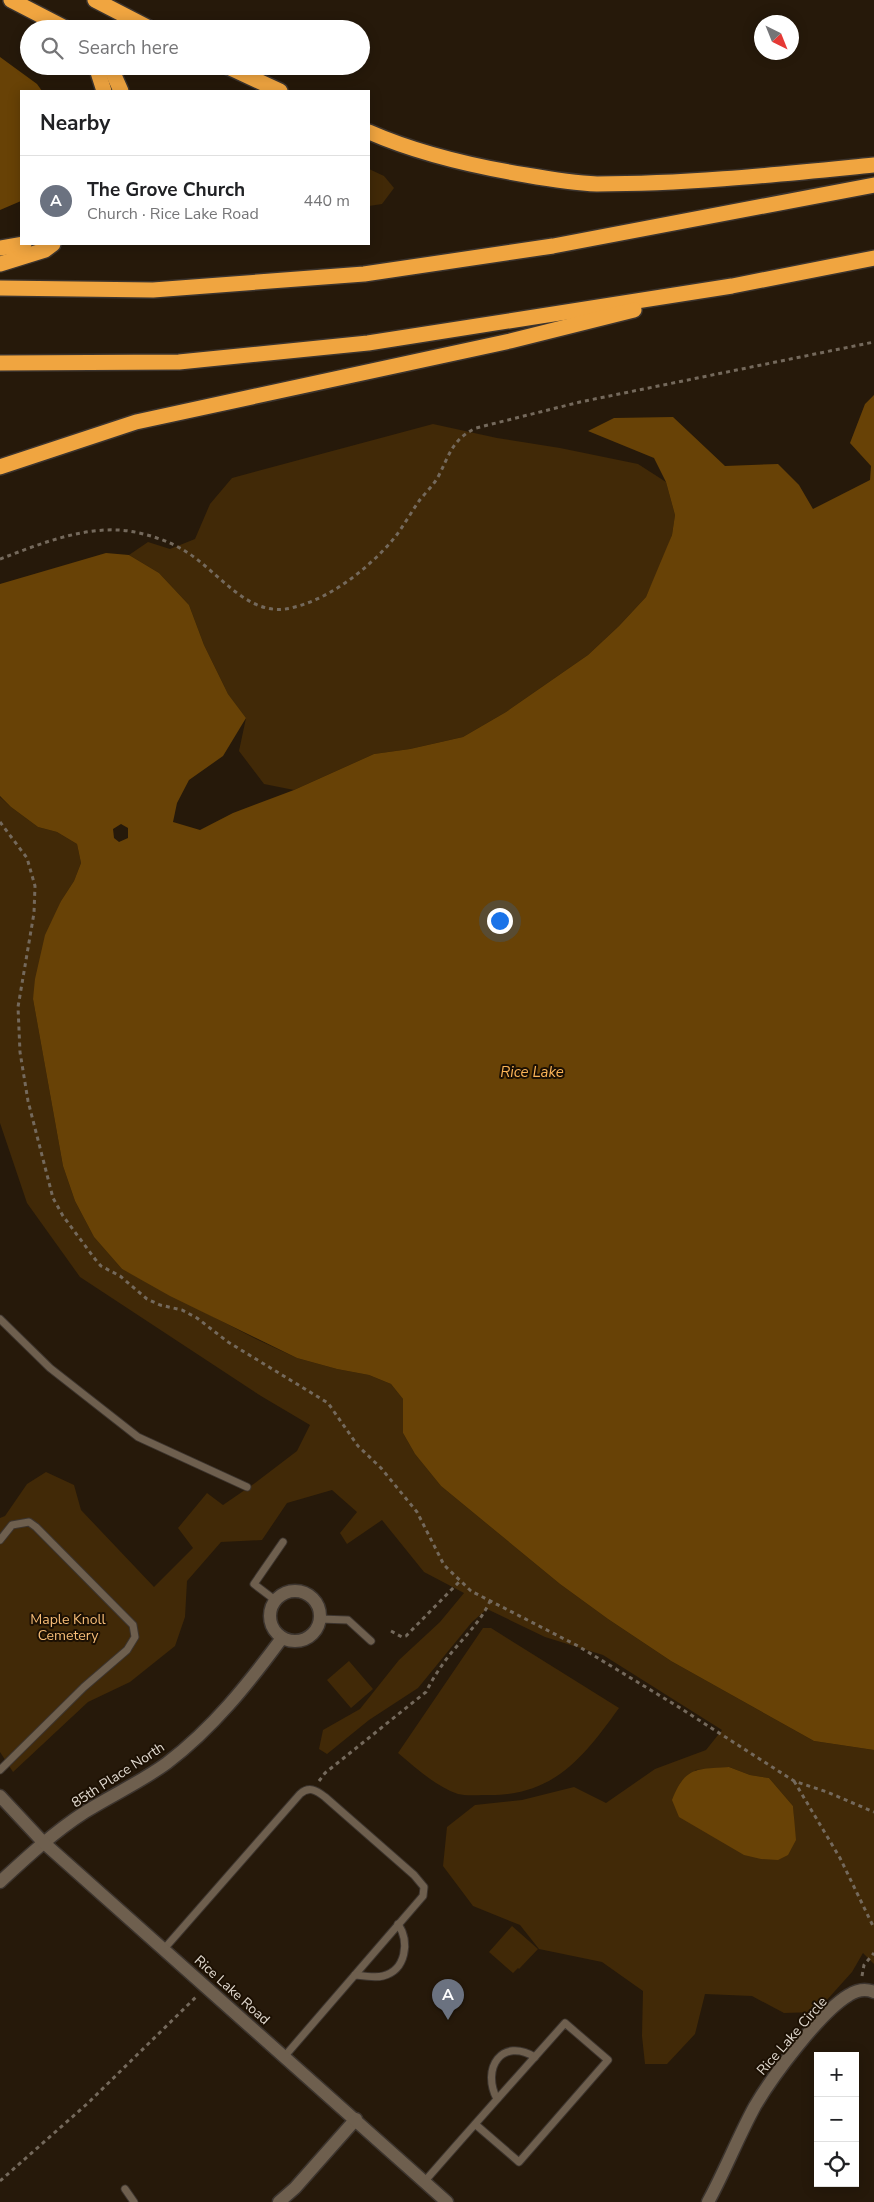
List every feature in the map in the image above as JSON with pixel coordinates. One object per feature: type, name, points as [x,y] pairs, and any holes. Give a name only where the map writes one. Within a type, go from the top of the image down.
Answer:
[{"type":"highway","points":[[11,0],[50,20]]},
{"type":"highway","points":[[95,0],[134,20]]},
{"type":"highway","points":[[99,75],[104,90]]},
{"type":"highway","points":[[114,75],[120,90]]},
{"type":"highway","points":[[245,75],[278,90]]},
{"type":"highway","points":[[370,132],[384,139],[466,165],[596,184],[720,180],[874,165]]},
{"type":"highway","points":[[0,288],[153,290],[364,274],[553,246],[874,185]]},
{"type":"highway","points":[[0,248],[20,245]]},
{"type":"highway","points":[[0,264],[45,250],[52,245]]},
{"type":"highway","points":[[0,363],[179,362],[368,343],[732,286],[874,258]]},
{"type":"highway","points":[[0,467],[136,422],[510,341],[732,286]]},
{"type":"street","points":[[291,1590],[307,1593],[319,1606],[320,1619],[315,1632],[308,1638],[291,1641],[282,1638],[276,1633],[269,1619],[275,1600],[291,1590]]},
{"type":"street","name":"85th Place North","points":[[0,1882],[43,1842],[86,1812],[165,1764],[186,1748],[231,1704],[282,1638]]},
{"type":"street","name":"Rice Lake Road","points":[[0,1796],[43,1842],[447,2202]]},
{"type":"street","name":"Rice Lake Circle","points":[[708,2202],[742,2129],[772,2079],[824,2018],[846,1996],[868,1991]]},
{"type":"street","points":[[279,2202],[295,2188],[356,2119]]},
{"type":"lane","points":[[0,1319],[50,1368],[138,1437],[247,1487]]},
{"type":"lane","points":[[0,1540],[12,1525],[29,1522],[36,1527],[133,1625],[135,1637],[127,1650],[84,1687],[0,1770]]},
{"type":"lane","points":[[275,1600],[254,1584],[283,1542]]},
{"type":"lane","points":[[320,1619],[348,1620],[371,1641]]},
{"type":"lane","points":[[164,1949],[303,1791],[312,1789],[325,1797],[422,1883],[424,1887],[423,1896],[284,2057]]},
{"type":"lane","points":[[355,1975],[383,1976],[393,1970],[404,1958],[405,1939],[398,1924]]},
{"type":"lane","points":[[425,2182],[475,2124],[497,2099],[565,2023],[608,2060],[519,2162],[475,2124]]},
{"type":"lane","points":[[497,2099],[491,2088],[490,2077],[494,2064],[503,2055],[514,2049],[524,2050],[535,2057]]},
{"type":"lane","points":[[125,2189],[134,2202]]},
{"type":"path","points":[[0,559],[29,548],[80,534],[100,530],[130,531],[159,539],[185,551],[256,606],[277,610],[294,608],[326,594],[374,560],[391,541],[438,477],[447,455],[462,437],[476,428],[580,402],[874,342]]},
{"type":"path","points":[[0,822],[27,858],[35,886],[34,913],[18,1007],[20,1052],[28,1101],[40,1143],[45,1174],[53,1198],[63,1216],[101,1266],[120,1276],[147,1299],[160,1305],[182,1310],[197,1318],[228,1342],[328,1403],[358,1446],[381,1468],[417,1512],[444,1565],[472,1591],[578,1646],[794,1780],[874,1812]]},
{"type":"path","points":[[391,1631],[402,1637],[406,1636],[460,1581]]},
{"type":"path","points":[[312,1789],[325,1773],[426,1692],[446,1659],[484,1613],[490,1601]]},
{"type":"path","points":[[794,1780],[840,1858],[874,1928]]},
{"type":"path","points":[[868,1991],[862,1972],[864,1965],[874,1953]]},
{"type":"path","points":[[0,2181],[88,2103],[196,1996]]},
{"type":"green space","points":[[370,169],[384,176],[394,188],[382,204],[370,206]]},
{"type":"green space","points":[[433,424],[638,464],[666,482],[675,515],[672,535],[646,597],[588,655],[506,712],[463,737],[410,749],[374,754],[294,790],[264,784],[239,751],[246,718],[228,694],[204,645],[189,605],[159,573],[129,555],[148,542],[170,549],[195,539],[210,504],[232,478]]},
{"type":"green space","name":"Maple Knoll Cemetery","points":[[0,797],[38,827],[57,832],[77,844],[81,863],[74,881],[61,901],[33,999],[63,1166],[75,1201],[94,1237],[122,1269],[256,1339],[297,1358],[337,1369],[369,1375],[391,1384],[403,1399],[403,1433],[415,1454],[441,1486],[560,1584],[671,1661],[814,1741],[874,1750],[874,1964],[863,1953],[852,1972],[816,2012],[784,2013],[752,1996],[705,1994],[695,2034],[667,2064],[645,2064],[642,2036],[643,1991],[602,1962],[539,1949],[520,1925],[473,1906],[443,1866],[447,1827],[475,1805],[522,1800],[574,1787],[606,1803],[655,1769],[706,1750],[722,1730],[603,1655],[545,1637],[487,1609],[472,1622],[418,1688],[369,1720],[327,1754],[319,1749],[323,1730],[360,1709],[399,1660],[440,1622],[464,1593],[424,1572],[382,1520],[347,1544],[340,1533],[357,1512],[332,1490],[287,1503],[262,1540],[221,1542],[187,1581],[185,1617],[175,1646],[130,1682],[88,1702],[13,1772],[0,1752],[0,1518],[5,1516],[27,1484],[46,1472],[74,1485],[81,1510],[154,1587],[193,1548],[178,1528],[207,1493],[223,1505],[297,1451],[310,1425],[261,1396],[80,1277],[27,1203],[0,1123]],"holes":[[[729,1767],[750,1775],[769,1778],[793,1806],[794,1822],[695,1770]]]},
{"type":"green space","points":[[483,1628],[491,1628],[619,1708],[579,1758],[548,1782],[509,1794],[461,1795],[450,1791],[434,1781],[398,1753]]},
{"type":"green space","points":[[349,1661],[373,1689],[351,1708],[327,1680]]},
{"type":"green space","points":[[512,1926],[538,1949],[513,1973],[489,1952]]},
{"type":"water","points":[[0,57],[20,72],[20,75],[25,75],[37,84],[41,90],[20,90],[20,201],[0,210]]},
{"type":"water","name":"Rice Lake","points":[[874,395],[874,1750],[814,1741],[671,1661],[560,1584],[441,1486],[415,1454],[403,1433],[403,1399],[391,1384],[369,1375],[337,1369],[297,1358],[170,1296],[122,1269],[94,1237],[75,1201],[63,1166],[33,999],[35,979],[45,935],[61,901],[74,881],[81,863],[77,844],[57,832],[38,827],[11,807],[0,796],[0,584],[106,553],[129,555],[159,573],[189,605],[204,645],[228,694],[246,718],[223,756],[189,780],[177,803],[173,822],[200,830],[233,813],[294,790],[374,754],[410,749],[463,737],[506,712],[588,655],[619,626],[646,597],[672,535],[675,515],[666,482],[654,458],[588,431],[614,418],[673,417],[725,466],[778,464],[799,485],[813,509],[870,480],[871,466],[850,443],[865,404]],"holes":[[[121,824],[128,828],[128,838],[119,842],[114,838],[113,829]]]},
{"type":"water","points":[[729,1767],[750,1775],[769,1778],[793,1806],[796,1840],[788,1855],[778,1860],[744,1855],[679,1817],[672,1800],[682,1781],[687,1776],[693,1772],[708,1768]]},
{"type":"place","name":"The Grove Church","points":[[448,2020]]}]
